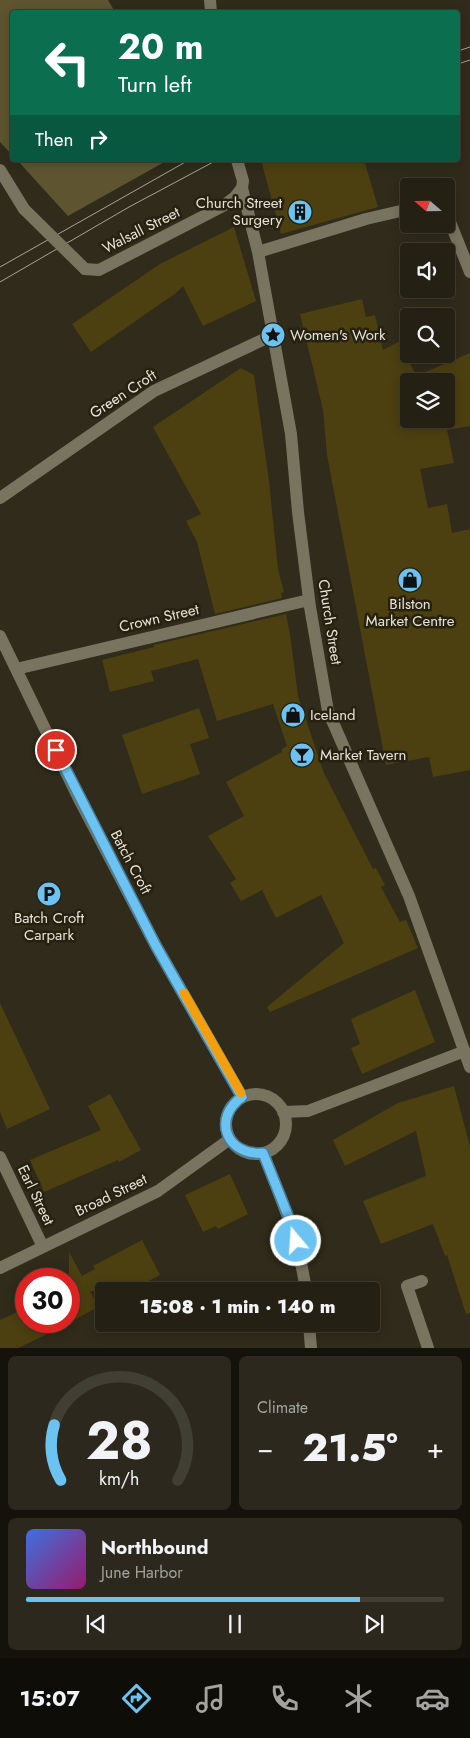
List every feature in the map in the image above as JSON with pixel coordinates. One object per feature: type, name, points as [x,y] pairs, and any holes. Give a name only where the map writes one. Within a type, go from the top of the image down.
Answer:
[{"type":"street","name":"Church Street","points":[[239,165],[243,181],[242,188],[258,252],[291,434],[309,600],[328,711],[409,896],[470,1067]]},
{"type":"street","name":"Walsall Street","points":[[0,170],[24,209],[86,269],[99,270],[223,206],[235,197],[242,188]]},
{"type":"street","points":[[258,252],[366,219],[400,211]]},
{"type":"street","points":[[454,233],[470,272]]},
{"type":"street","name":"Green Croft","points":[[0,498],[154,390],[273,335]]},
{"type":"street","name":"Crown Street","points":[[16,669],[309,600]]},
{"type":"street","name":"Batch Croft","points":[[0,636],[80,799],[156,946],[242,1097]]},
{"type":"street","points":[[283,1112],[308,1110],[464,1051]]},
{"type":"street","points":[[261,1094],[278,1104],[283,1112],[285,1129],[283,1137],[278,1144],[263,1153],[254,1154],[244,1151],[236,1146],[226,1130],[226,1120],[229,1111],[234,1103],[242,1097],[261,1094]]},
{"type":"street","name":"Broad Street","points":[[0,1268],[158,1190],[230,1139]]},
{"type":"street","points":[[263,1153],[293,1228],[305,1282]]},
{"type":"street","name":"Earl Street","points":[[0,1157],[43,1246]]},
{"type":"street","points":[[422,1281],[407,1286],[428,1348]]},
{"type":"street","points":[[310,1332],[311,1348]]},
{"type":"shaded area","points":[[0,0],[108,0],[114,10],[10,10],[10,153],[0,142]]},
{"type":"shaded area","points":[[19,162],[164,162],[68,216]]},
{"type":"building","points":[[262,162],[365,162],[378,207],[281,234]]},
{"type":"building","points":[[234,227],[256,301],[203,326],[183,286],[176,293],[91,352],[72,324],[160,264]]},
{"type":"building","name":"Bilston Market Centre","points":[[362,299],[366,317],[375,315],[383,350],[400,341],[400,363],[410,363],[415,373],[400,373],[400,428],[455,428],[455,373],[423,373],[447,363],[455,363],[455,359],[470,353],[470,426],[447,430],[454,463],[420,469],[428,508],[447,504],[452,533],[470,529],[470,770],[433,777],[429,757],[386,765],[327,455],[323,410],[300,314]]},
{"type":"building","points":[[241,368],[254,375],[269,481],[278,569],[284,592],[281,593],[282,598],[215,614],[197,542],[186,521],[201,514],[153,427]]},
{"type":"building","points":[[286,614],[298,696],[324,773],[373,869],[376,868],[385,885],[381,887],[400,922],[406,920],[418,948],[270,1012],[267,1007],[344,943],[321,895],[276,918],[262,890],[241,901],[230,883],[236,879],[208,836],[244,816],[226,782],[282,752],[282,749],[287,746],[273,704],[217,721],[198,659],[151,671],[154,681],[110,692],[102,660],[154,647],[153,645]]},
{"type":"building","points":[[199,708],[209,738],[190,744],[200,774],[142,794],[122,735]]},
{"type":"building","points":[[415,990],[435,1042],[362,1074],[351,1048],[360,1044],[351,1019]]},
{"type":"building","points":[[0,1003],[50,1109],[7,1129],[0,1112]]},
{"type":"building","points":[[454,1086],[470,1147],[470,1313],[466,1314],[447,1255],[445,1256],[433,1224],[381,1244],[363,1201],[426,1176],[416,1131],[345,1166],[333,1140],[398,1103]]},
{"type":"building","points":[[110,1094],[141,1150],[119,1162],[118,1160],[44,1192],[30,1160],[101,1130],[88,1106]]},
{"type":"building","points":[[230,1174],[248,1214],[218,1229],[216,1226],[203,1232],[185,1195]]},
{"type":"building","points":[[142,1240],[160,1275],[147,1282],[95,1282],[95,1291],[90,1291],[95,1301],[95,1309],[80,1317],[80,1272],[82,1276],[95,1269],[93,1266]]},
{"type":"building","points":[[69,1252],[78,1268],[69,1268]]},
{"type":"building","points":[[15,1313],[15,1333],[50,1333],[18,1348],[0,1348],[0,1320]]},
{"type":"tram line","points":[[460,50],[470,47]]},
{"type":"tram line","points":[[460,63],[470,60]]},
{"type":"tram line","points":[[0,267],[185,162]]},
{"type":"tram line","points":[[0,282],[129,207],[213,162]]},
{"type":"slow traffic","points":[[184,993],[241,1093]]},
{"type":"place","name":"Church Street Surgery","points":[[300,212]]},
{"type":"place","name":"Women's Work","points":[[273,335]]},
{"type":"place","name":"Bilston Market Centre","points":[[410,580]]},
{"type":"place","name":"Iceland","points":[[293,715]]},
{"type":"place","name":"Market Tavern","points":[[302,755]]},
{"type":"place","name":"Batch Croft Carpark","points":[[49,894]]},
{"type":"route","points":[[56,750],[156,946],[242,1097],[234,1103],[229,1111],[226,1120],[226,1130],[236,1146],[244,1151],[254,1154],[263,1153],[293,1228],[296,1241]]}]
